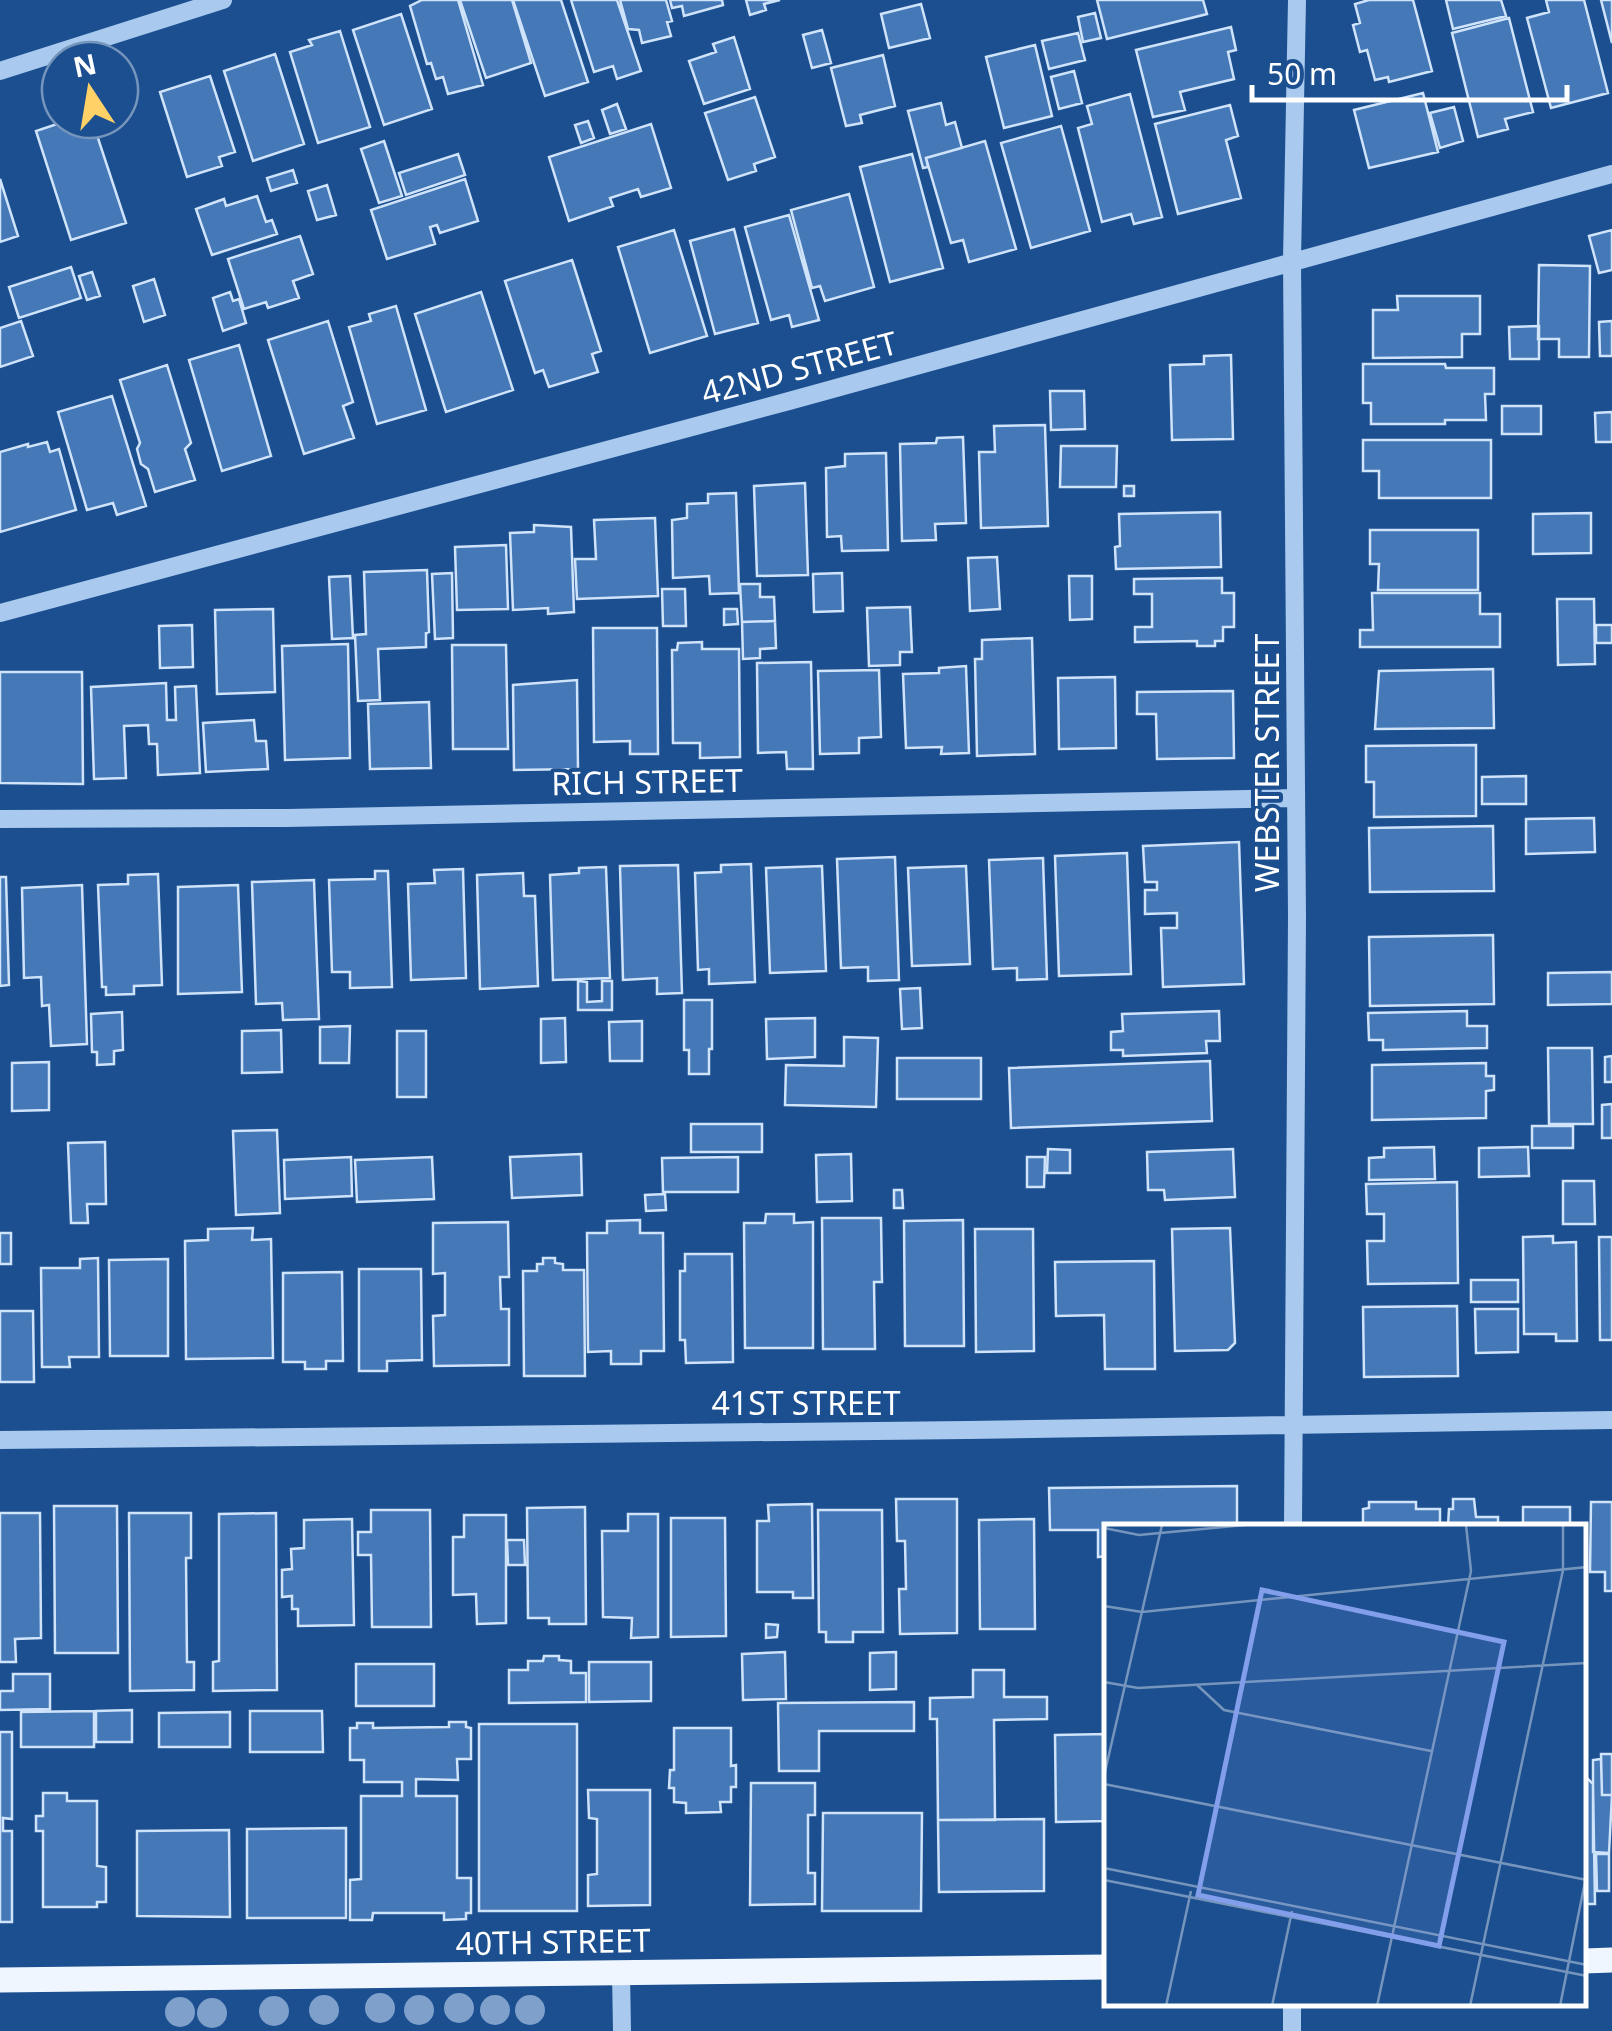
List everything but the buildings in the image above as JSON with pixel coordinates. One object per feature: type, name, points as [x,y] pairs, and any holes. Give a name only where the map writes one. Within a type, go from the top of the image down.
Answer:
[{"type":"main road","points":[[1587,1961],[1612,1960]]},
{"type":"main road","name":"40TH STREET","points":[[0,1980],[1104,1967]]},
{"type":"street","points":[[0,71],[223,0]]},
{"type":"street","name":"WEBSTER STREET","points":[[1293,1524],[1296,798],[1292,260],[1297,0]]},
{"type":"street","name":"42ND STREET","points":[[0,613],[1612,174]]},
{"type":"street","name":"RICH STREET","points":[[0,818],[287,818],[1296,798]]},
{"type":"street","name":"41ST STREET","points":[[0,1440],[1612,1420]]},
{"type":"street","points":[[621,1973],[622,2031]]}]
